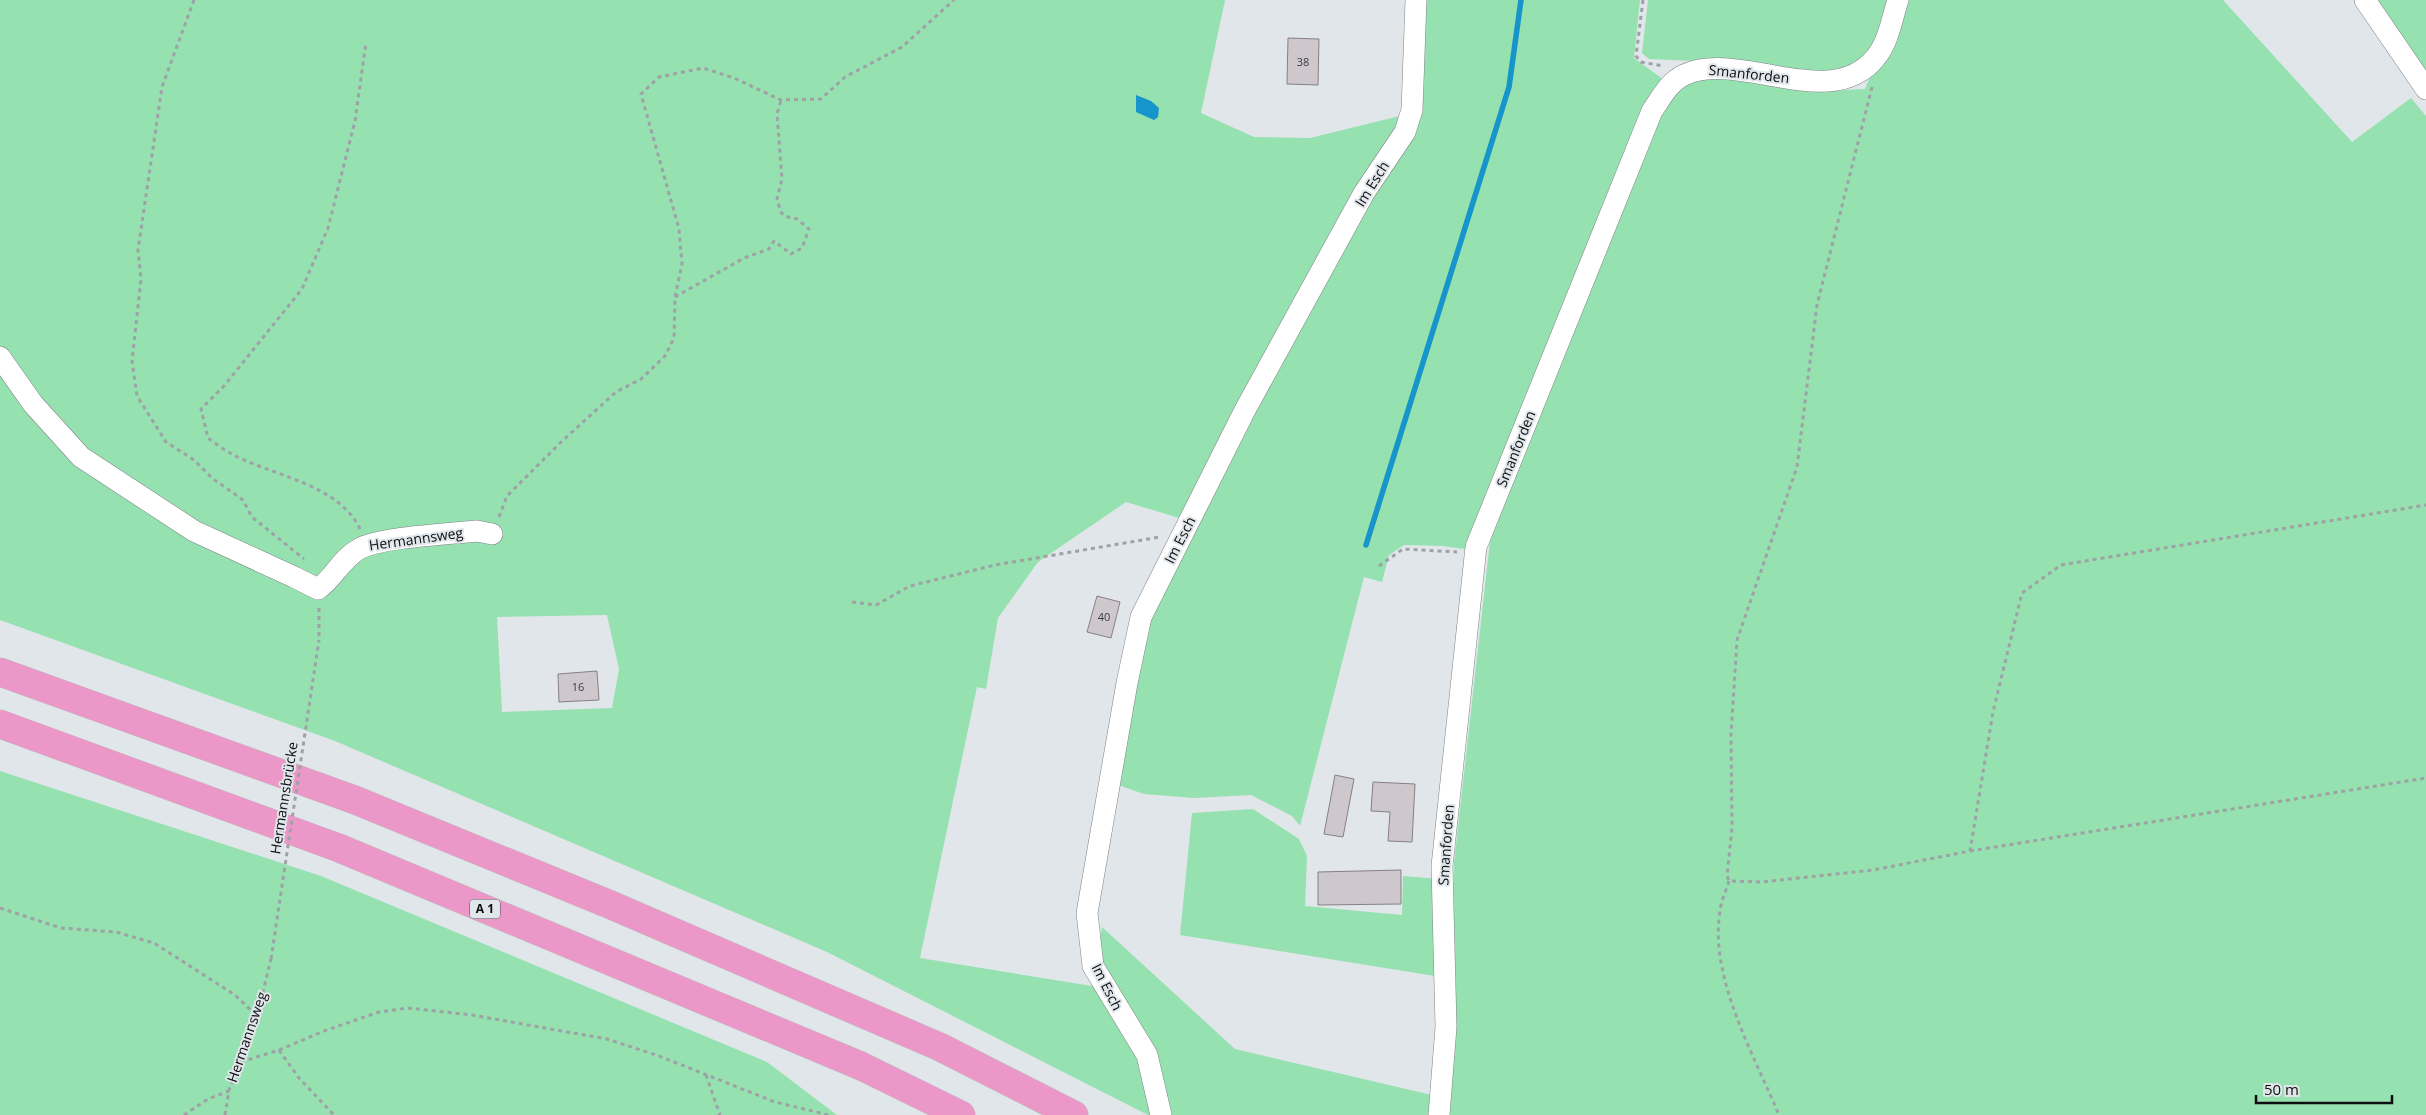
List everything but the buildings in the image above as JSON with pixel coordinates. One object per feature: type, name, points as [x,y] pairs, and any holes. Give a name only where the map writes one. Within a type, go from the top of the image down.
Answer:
[{"type":"highway","points":[[0,672],[355,800],[574,890],[940,1047],[1064,1110]]},
{"type":"highway","name":"A 1","points":[[0,724],[339,848],[861,1066],[961,1115]]},
{"type":"street","name":"Im Esch","points":[[1161,1112],[1147,1055],[1093,966],[1087,913],[1127,683],[1141,617],[1245,410],[1359,202],[1405,132],[1412,110],[1416,0]]},
{"type":"street","name":"Smanforden","points":[[1439,1115],[1446,1027],[1442,866],[1475,554],[1652,111],[1666,90],[1683,75],[1699,70],[1722,70],[1814,81],[1842,79],[1861,71],[1877,56],[1887,36],[1898,0]]},
{"type":"street","points":[[2365,0],[2426,89]]},
{"type":"street","points":[[0,357],[33,404],[81,457],[194,531],[318,589]]},
{"type":"street","name":"Hermannsweg","points":[[318,589],[324,585],[350,555],[368,546],[386,541],[477,531],[492,534]]},
{"type":"path","points":[[194,0],[162,87],[138,250],[141,279],[132,361],[137,396],[166,442],[194,460],[212,478],[243,500],[252,517],[305,560],[315,571],[318,589]]},
{"type":"path","points":[[492,534],[508,496],[560,443],[616,392],[641,379],[665,356],[674,338],[675,297],[682,264],[679,229],[640,94],[659,77],[702,68],[734,78],[781,100],[821,99],[845,77],[902,47],[954,0]]},
{"type":"path","points":[[1643,0],[1636,56],[1641,62],[1673,68],[1683,75]]},
{"type":"path","points":[[366,42],[355,121],[328,228],[302,289],[224,386],[201,409],[208,438],[231,454],[283,473],[338,502],[355,519],[368,546]]},
{"type":"path","points":[[1779,1115],[1729,995],[1719,959],[1720,911],[1729,881],[1727,876],[1732,828],[1731,735],[1737,640],[1797,467],[1817,305],[1873,78],[1861,71]]},
{"type":"path","points":[[675,297],[744,258],[769,249],[774,241],[791,254],[802,248],[809,229],[797,219],[784,216],[780,212],[777,199],[782,179],[780,166],[782,152],[777,114],[781,100]]},
{"type":"path","points":[[1970,851],[1993,712],[2022,592],[2061,565],[2426,505]]},
{"type":"path","points":[[852,602],[876,605],[910,586],[986,568],[1183,534]]},
{"type":"path","points":[[1379,566],[1403,549],[1441,549],[1475,554]]},
{"type":"path","name":"Hermannsbrücke","points":[[271,960],[319,640],[318,589]]},
{"type":"path","points":[[1729,881],[1762,882],[1873,870],[1970,851],[2426,778]]},
{"type":"path","points":[[0,908],[61,928],[116,932],[154,943],[236,995],[257,1016]]},
{"type":"path","name":"Hermannsweg","points":[[225,1115],[229,1090],[257,1016],[271,960]]},
{"type":"path","points":[[240,1062],[279,1050],[324,1031],[379,1012],[408,1008],[472,1015],[607,1039],[706,1074],[775,1102],[829,1115]]},
{"type":"path","points":[[279,1050],[299,1078],[334,1115]]},
{"type":"path","points":[[706,1074],[720,1115]]},
{"type":"path","points":[[184,1115],[208,1099],[229,1090]]},
{"type":"green space","points":[[0,0],[1225,0],[1201,113],[1254,137],[1310,138],[1404,115],[1186,520],[1126,502],[1038,562],[998,618],[986,689],[977,687],[920,958],[1092,986],[1102,927],[1235,1049],[1449,1099],[1454,863],[1490,541],[1659,108],[1680,88],[1701,77],[1724,77],[1822,91],[1865,89],[1902,0],[2223,0],[2352,142],[2411,98],[2426,116],[2426,1115],[1148,1115],[827,952],[335,741],[0,620]],"holes":[[[607,615],[619,669],[612,708],[502,712],[497,617]]]},
{"type":"green space","points":[[1420,0],[1640,0],[1634,58],[1667,82],[1471,550],[1443,546],[1404,545],[1389,555],[1382,582],[1364,577],[1300,826],[1292,816],[1251,795],[1194,798],[1144,794],[1115,784],[1144,619],[1192,522],[1408,134]]},
{"type":"green space","points":[[1648,0],[1891,0],[1879,43],[1849,66],[1833,71],[1806,71],[1718,62],[1649,59],[1642,53]]},
{"type":"green space","points":[[2377,0],[2426,0],[2426,71]]},
{"type":"green space","points":[[0,771],[321,876],[767,1062],[837,1115],[0,1115]]},
{"type":"green space","points":[[1253,809],[1299,839],[1307,856],[1305,906],[1402,915],[1403,876],[1440,879],[1435,976],[1180,935],[1192,813]]},
{"type":"water","points":[[1136,95],[1151,101],[1159,108],[1158,117],[1154,120],[1136,112]]},
{"type":"waterway","points":[[1366,545],[1509,87],[1521,0]]}]
